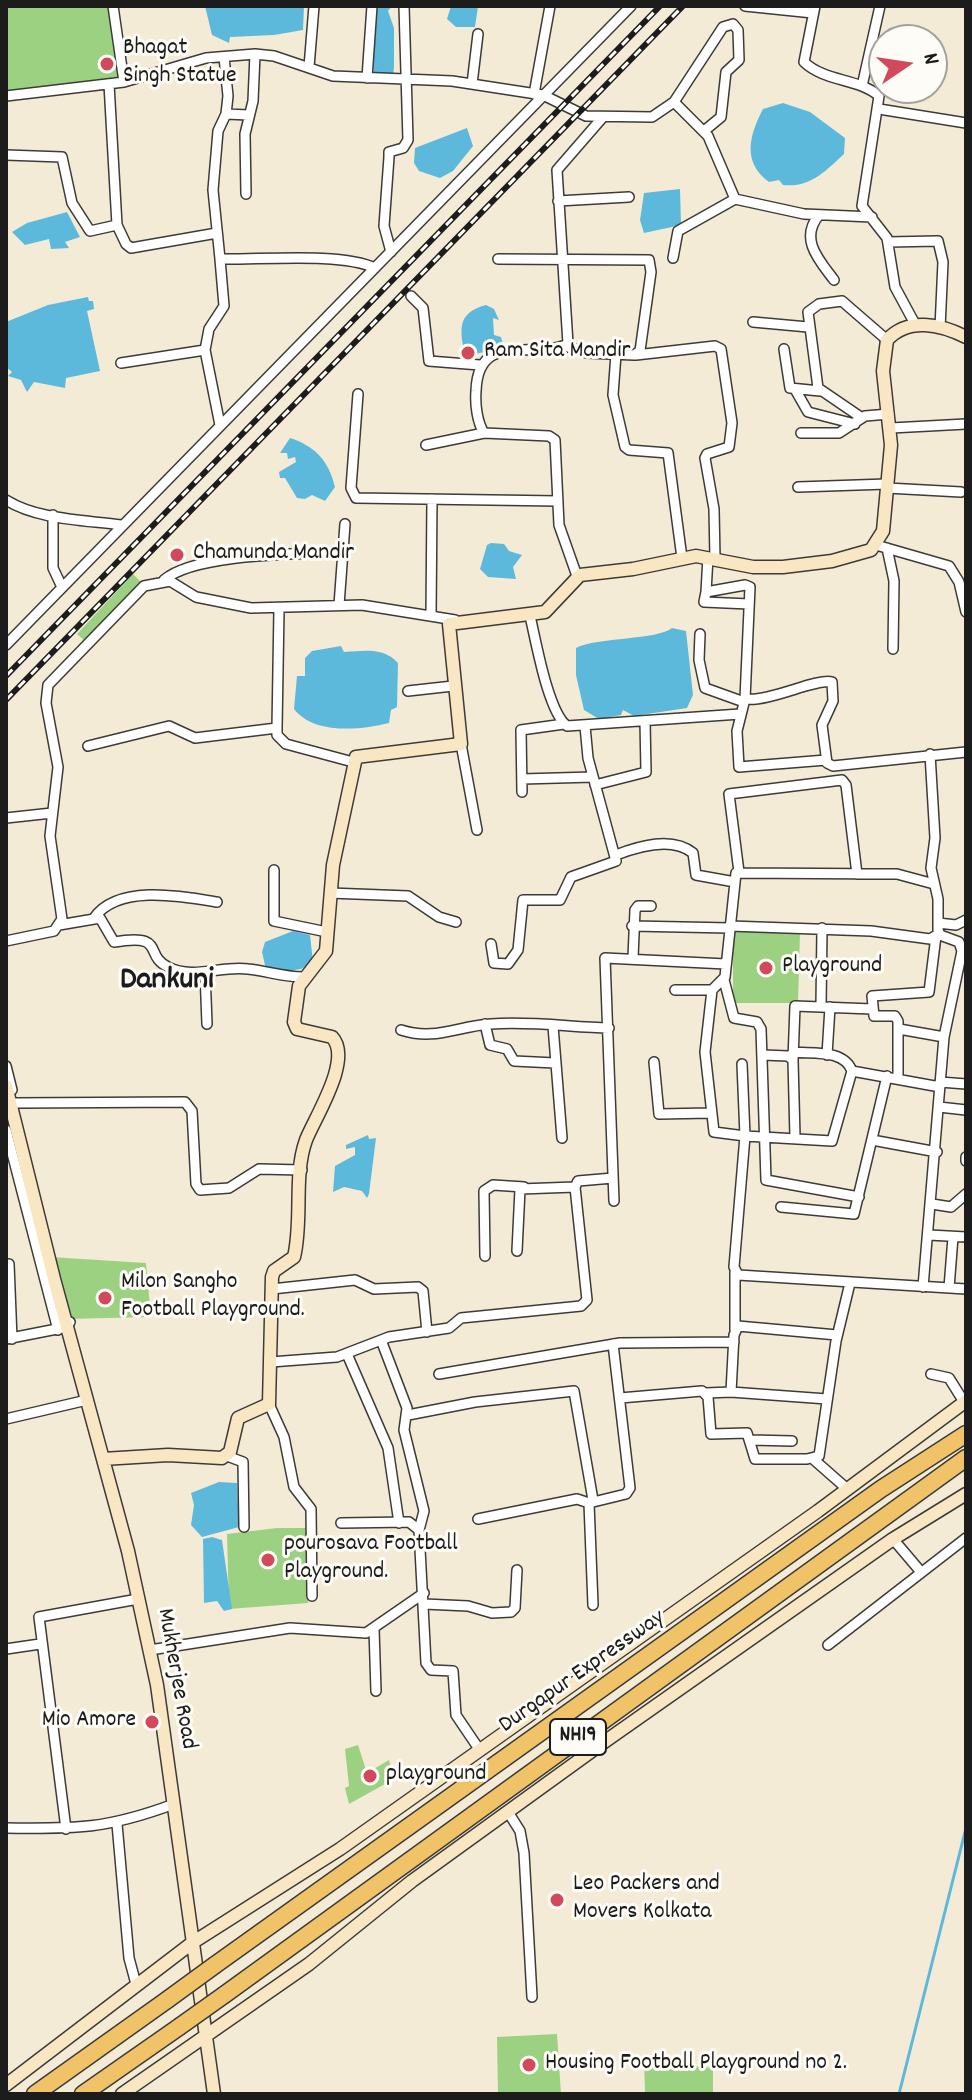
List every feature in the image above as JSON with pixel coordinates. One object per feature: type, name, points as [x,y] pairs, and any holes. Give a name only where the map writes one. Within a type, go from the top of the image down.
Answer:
[{"type":"highway","name":"Durgapur Expressway","points":[[35,2094],[881,1489],[966,1434]]},
{"type":"highway","name":"Durgapur Expressway","points":[[83,2094],[966,1458]]},
{"type":"street","points":[[113,6],[124,82]]},
{"type":"street","points":[[309,67],[314,6]]},
{"type":"street","points":[[367,78],[372,6]]},
{"type":"street","points":[[391,252],[384,226],[389,157],[392,150],[407,145],[404,6]]},
{"type":"street","points":[[538,95],[550,6]]},
{"type":"street","points":[[6,645],[61,585],[391,252],[538,95],[631,6]]},
{"type":"street","points":[[745,6],[814,9],[804,62],[823,74],[862,86],[879,96],[861,202],[888,242],[895,287],[915,324]]},
{"type":"street","points":[[862,86],[880,6]]},
{"type":"street","points":[[6,96],[124,82],[191,62],[255,54],[333,76],[472,84],[538,95],[586,116],[652,117],[674,102],[723,27],[730,23],[736,26],[739,60],[726,72],[721,117],[704,131]]},
{"type":"street","points":[[472,84],[478,34]]},
{"type":"street","points":[[246,194],[245,134],[255,54]]},
{"type":"street","points":[[220,425],[205,350],[209,329],[224,306],[213,190],[218,131],[226,114],[224,57]]},
{"type":"street","points":[[109,84],[117,225],[126,244],[131,248],[217,233]]},
{"type":"street","points":[[674,102],[704,131],[735,199]]},
{"type":"street","points":[[879,109],[966,123]]},
{"type":"street","points":[[226,114],[249,115]]},
{"type":"street","points":[[565,346],[570,340],[558,201],[558,166],[603,117]]},
{"type":"street","points":[[6,155],[62,157],[72,203],[90,231],[117,225]]},
{"type":"street","points":[[558,201],[629,197]]},
{"type":"street","points":[[673,258],[678,231],[735,199],[769,208],[819,215],[872,217]]},
{"type":"street","points":[[819,215],[811,228],[810,240],[834,280]]},
{"type":"street","points":[[888,242],[935,239],[939,242],[943,262],[940,328]]},
{"type":"street","points":[[498,259],[643,257],[650,262],[641,347],[634,355]]},
{"type":"street","points":[[220,259],[332,260],[363,262],[375,268]]},
{"type":"street","points":[[411,296],[423,308],[429,361],[480,365],[506,351],[565,346],[578,351],[634,355],[715,346],[721,349],[732,426],[728,448],[705,456],[714,509],[704,602],[749,604]]},
{"type":"street","points":[[820,391],[808,327],[808,312],[813,306],[842,301],[887,340]]},
{"type":"street","points":[[753,322],[808,327]]},
{"type":"street","points":[[893,649],[894,581],[882,546],[890,421],[883,371],[887,340],[900,328],[915,324],[966,337]]},
{"type":"street","points":[[784,349],[789,385],[808,412],[858,421],[966,424]]},
{"type":"street","points":[[121,363],[205,350]]},
{"type":"street","points":[[616,354],[613,395],[625,447],[629,450],[668,453],[682,558]]},
{"type":"street","points":[[480,365],[476,399],[484,433]]},
{"type":"street","points":[[796,391],[820,391],[858,421]]},
{"type":"street","points":[[358,394],[352,444],[352,495],[356,498],[514,503],[558,501]]},
{"type":"street","points":[[801,433],[839,433],[858,421]]},
{"type":"street","points":[[426,445],[484,433],[553,438],[557,449],[559,525],[577,576]]},
{"type":"street","points":[[798,487],[887,486],[961,492]]},
{"type":"street","points":[[431,616],[432,499]]},
{"type":"street","points":[[6,500],[21,508],[53,515],[121,525]]},
{"type":"street","points":[[53,515],[53,568],[61,585]]},
{"type":"street","points":[[339,605],[345,524]]},
{"type":"street","points":[[164,580],[205,600],[279,609],[339,605],[455,620],[530,616],[548,610],[577,576],[682,558],[711,558],[753,567],[783,567],[832,561],[882,546],[943,563],[957,574],[964,589],[966,612]]},
{"type":"street","points":[[6,941],[54,931],[62,919],[50,836],[58,767],[46,703],[48,685],[144,586],[164,580],[187,566],[276,555],[343,552]]},
{"type":"street","points":[[706,592],[748,585],[744,701],[736,742],[739,767],[823,760],[833,766],[966,752]]},
{"type":"street","points":[[279,609],[277,735],[286,744],[353,762]]},
{"type":"street","points":[[530,616],[552,699],[564,724]]},
{"type":"street","points":[[455,620],[449,624],[448,631],[453,686],[477,830]]},
{"type":"street","points":[[700,634],[699,660],[705,688],[744,701],[790,693],[824,680],[832,682],[833,701],[822,725],[822,782]]},
{"type":"street","points":[[408,691],[453,686]]},
{"type":"street","points":[[522,792],[521,730],[564,724],[585,726],[740,714]]},
{"type":"street","points":[[522,779],[594,781],[646,772],[645,721]]},
{"type":"street","points":[[88,746],[169,726],[195,738],[277,728]]},
{"type":"street","points":[[491,944],[494,963],[508,964],[518,950],[523,900],[564,899],[571,877],[608,867],[616,861],[594,781],[585,726]]},
{"type":"street","points":[[312,1596],[311,1509],[294,1487],[284,1437],[269,1404],[274,1271],[291,1261],[295,1252],[308,1136],[332,1088],[338,1048],[332,1037],[299,1031],[295,1025],[303,977],[323,958],[330,893],[353,762],[360,755],[461,744]]},
{"type":"street","points":[[898,1078],[899,1029],[895,1016],[874,1016],[872,1009],[874,994],[929,992],[938,931],[930,754]]},
{"type":"street","points":[[857,874],[845,782],[729,794],[737,877],[724,980],[735,1020],[760,1025],[768,1182],[859,1197]]},
{"type":"street","points":[[6,818],[52,813]]},
{"type":"street","points":[[616,855],[651,844],[687,849],[693,853],[696,875],[897,874],[934,884]]},
{"type":"street","points":[[274,870],[274,921],[327,932]]},
{"type":"street","points":[[330,893],[408,896],[439,917],[456,922]]},
{"type":"street","points":[[94,918],[107,904],[141,897],[187,896],[217,902]]},
{"type":"street","points":[[633,958],[632,926],[637,907],[651,906]]},
{"type":"street","points":[[59,925],[94,918],[104,920],[109,938],[114,942],[141,939],[150,943],[166,967],[205,972],[246,968],[272,976],[303,977]]},
{"type":"street","points":[[632,926],[822,928],[930,939],[938,931],[966,920]]},
{"type":"street","points":[[822,928],[827,1055]]},
{"type":"street","points":[[923,1287],[937,1152],[944,1037],[962,972],[960,943],[938,931]]},
{"type":"street","points":[[614,1201],[609,1028],[603,984],[605,958],[726,964]]},
{"type":"street","points":[[205,972],[207,1024]]},
{"type":"street","points":[[675,990],[712,990],[724,980]]},
{"type":"street","points":[[712,990],[705,1052],[714,1132],[829,1141],[835,1138],[852,1071]]},
{"type":"street","points":[[795,1137],[793,1008],[825,1006],[872,1009]]},
{"type":"street","points":[[401,1030],[417,1035],[440,1036],[485,1024],[609,1028]]},
{"type":"street","points":[[485,1024],[490,1045],[507,1049],[514,1061],[555,1063]]},
{"type":"street","points":[[553,1026],[562,1138]]},
{"type":"street","points":[[899,1029],[944,1037]]},
{"type":"street","points":[[763,1055],[827,1055],[843,1058],[852,1071],[940,1084],[966,1084]]},
{"type":"street","points":[[654,1062],[659,1114],[710,1113]]},
{"type":"street","points":[[731,1392],[740,1170],[745,1136],[742,1064]]},
{"type":"street","points":[[6,1066],[69,1316],[63,1328]]},
{"type":"street","points":[[781,1207],[849,1216],[855,1212],[887,1076]]},
{"type":"street","name":"Mukherjee Road","points":[[6,1086],[54,1279],[63,1328],[103,1459],[150,1650],[214,2094]]},
{"type":"street","points":[[16,1103],[185,1102],[192,1111],[196,1184],[200,1190],[229,1188],[259,1169],[302,1170]]},
{"type":"street","points":[[939,1107],[966,1110]]},
{"type":"street","points":[[6,1130],[63,1328]]},
{"type":"street","points":[[872,1140],[937,1152]]},
{"type":"street","points":[[485,1256],[484,1191],[493,1185],[575,1187],[581,1181],[613,1178]]},
{"type":"street","points":[[517,1251],[518,1193],[524,1187]]},
{"type":"street","points":[[271,1362],[347,1354],[381,1340],[449,1328],[461,1318],[586,1304],[575,1187]]},
{"type":"street","points":[[932,1204],[951,1207],[966,1194]]},
{"type":"street","points":[[929,1235],[966,1237]]},
{"type":"street","points":[[949,1288],[953,1237]]},
{"type":"street","points":[[9,1264],[9,1339],[63,1328]]},
{"type":"street","points":[[735,1272],[738,1275],[966,1289]]},
{"type":"street","points":[[272,1289],[355,1280],[374,1289],[418,1287],[423,1291],[427,1332]]},
{"type":"street","points":[[751,1440],[751,1452],[755,1459],[812,1458],[823,1450],[837,1335],[850,1283]]},
{"type":"street","points":[[735,1330],[741,1325],[837,1335]]},
{"type":"street","points":[[381,1340],[408,1415],[404,1430],[424,1511],[419,1530],[426,1663],[431,1670],[453,1671],[456,1715],[479,1749]]},
{"type":"street","points":[[439,1374],[613,1344],[734,1342]]},
{"type":"street","points":[[478,1519],[571,1500],[591,1501],[626,1494],[630,1488],[613,1344]]},
{"type":"street","points":[[347,1354],[388,1448],[399,1523]]},
{"type":"street","points":[[6,2085],[192,1943],[340,1849],[818,1511],[845,1487],[965,1402],[949,1378],[931,1374]]},
{"type":"street","points":[[408,1415],[475,1402],[574,1391],[591,1501],[593,1605]]},
{"type":"street","points":[[620,1398],[731,1392],[827,1399]]},
{"type":"street","points":[[706,1393],[711,1434],[744,1433],[751,1440],[792,1441]]},
{"type":"street","points":[[6,1419],[87,1400]]},
{"type":"street","points":[[227,1456],[238,1418],[269,1404]]},
{"type":"street","points":[[103,1459],[152,1455],[227,1456],[243,1462],[244,1527]]},
{"type":"street","points":[[812,1458],[845,1487]]},
{"type":"street","points":[[122,2094],[204,2040],[508,1812],[893,1539],[966,1494]]},
{"type":"street","points":[[341,1523],[412,1523],[419,1530]]},
{"type":"street","points":[[828,1645],[966,1538]]},
{"type":"street","points":[[893,1539],[921,1572]]},
{"type":"street","points":[[150,1650],[290,1628],[353,1635],[374,1629],[424,1599],[492,1613],[511,1612],[515,1608],[517,1570]]},
{"type":"street","points":[[66,1829],[40,1644],[39,1617],[138,1599]]},
{"type":"street","points":[[374,1629],[376,1691]]},
{"type":"street","points":[[6,1649],[40,1644]]},
{"type":"street","points":[[6,1828],[66,1829],[117,1824],[174,1804]]},
{"type":"street","points":[[508,1812],[520,1831],[524,1853],[532,1997]]},
{"type":"street","points":[[117,1824],[129,1958],[136,1984]]},
{"type":"green space","points":[[6,6],[113,6],[124,82],[6,96]]},
{"type":"green space","points":[[133,574],[143,584],[85,641],[77,634]]},
{"type":"green space","name":"Playground","points":[[733,931],[800,932],[798,1003],[733,1003]]},
{"type":"green space","name":"Milon Sangho Football Playground.","points":[[50,1257],[146,1263],[151,1317],[65,1319]]},
{"type":"green space","name":"pourosava Football Playground.","points":[[308,1528],[308,1603],[229,1609],[227,1534]]},
{"type":"green space","name":"playground","points":[[358,1745],[367,1773],[389,1760],[394,1779],[349,1804],[345,1788],[349,1786],[345,1749]]},
{"type":"green space","name":"Housing Football Playground no 2.","points":[[557,2034],[561,2094],[498,2094],[497,2037]]},
{"type":"green space","points":[[644,2060],[713,2068],[713,2094],[645,2093]]},
{"type":"water","points":[[205,6],[304,6],[303,30],[230,37],[229,43],[212,35]]},
{"type":"water","points":[[380,6],[392,6],[388,11],[394,28],[394,68],[393,74],[374,75],[371,42],[376,20],[373,14]]},
{"type":"water","points":[[451,6],[478,6],[475,27],[456,27],[447,19]]},
{"type":"water","points":[[783,103],[810,112],[845,138],[844,154],[823,173],[801,184],[783,185],[779,180],[769,182],[760,174],[752,157],[754,129],[763,109]]},
{"type":"water","points":[[467,128],[473,146],[453,171],[440,178],[419,171],[414,163],[415,148]]},
{"type":"water","points":[[680,189],[681,225],[644,233],[640,220],[644,193]]},
{"type":"water","points":[[67,212],[80,237],[65,242],[69,248],[51,249],[49,239],[25,245],[12,232],[27,223]]},
{"type":"water","points":[[88,297],[89,301],[93,301],[94,309],[87,311],[100,371],[66,378],[65,388],[34,382],[27,392],[21,380],[8,376],[12,372],[6,367],[6,322],[48,305]]},
{"type":"water","points":[[486,305],[494,309],[499,320],[493,318],[494,335],[501,337],[504,348],[465,356],[462,324],[469,313]]},
{"type":"water","points":[[290,438],[307,445],[325,462],[335,487],[325,501],[312,495],[305,499],[297,498],[285,478],[280,478],[279,472],[296,462],[295,457],[288,459],[287,453],[280,453]]},
{"type":"water","points":[[504,544],[509,551],[522,555],[513,567],[516,579],[488,577],[480,569],[487,545]]},
{"type":"water","points":[[672,628],[686,631],[693,695],[687,708],[634,716],[623,710],[621,715],[599,719],[584,710],[576,675],[576,648],[654,635]]},
{"type":"water","points":[[341,646],[344,652],[380,652],[398,663],[397,707],[391,710],[389,723],[352,729],[325,727],[313,723],[294,709],[297,676],[305,676],[305,658],[312,651]]},
{"type":"water","points":[[293,931],[310,935],[313,962],[301,969],[267,974],[262,952],[265,942]]},
{"type":"water","points":[[368,1135],[369,1139],[376,1138],[367,1198],[362,1191],[344,1187],[333,1192],[335,1166],[355,1155],[355,1147],[346,1149],[346,1145]]},
{"type":"water","points":[[219,1482],[237,1483],[239,1527],[202,1537],[191,1525],[194,1505],[191,1493]]},
{"type":"water","points":[[212,1537],[222,1540],[232,1609],[224,1611],[217,1601],[204,1603],[203,1539]]},
{"type":"waterway","points":[[899,2094],[966,1828]]},
{"type":"railway","points":[[6,676],[660,6]]},
{"type":"railway","points":[[6,700],[683,6]]},
{"type":"place","name":"Bhagat Singh Statue","points":[[107,64]]},
{"type":"place","name":"Ram Sita Mandir","points":[[468,353]]},
{"type":"place","name":"Chamunda Mandir","points":[[177,555]]},
{"type":"place","name":"Playground","points":[[766,968]]},
{"type":"place","name":"Milon Sangho Football Playground.","points":[[105,1298]]},
{"type":"place","name":"pourosava Football Playground.","points":[[268,1560]]},
{"type":"place","name":"Mio Amore","points":[[152,1722]]},
{"type":"place","name":"playground","points":[[370,1776]]},
{"type":"place","name":"Leo Packers and Movers Kolkata","points":[[557,1900]]},
{"type":"place","name":"Housing Football Playground no 2.","points":[[529,2065]]},
{"type":"district","name":"Dankuni","points":[[167,983]]}]
